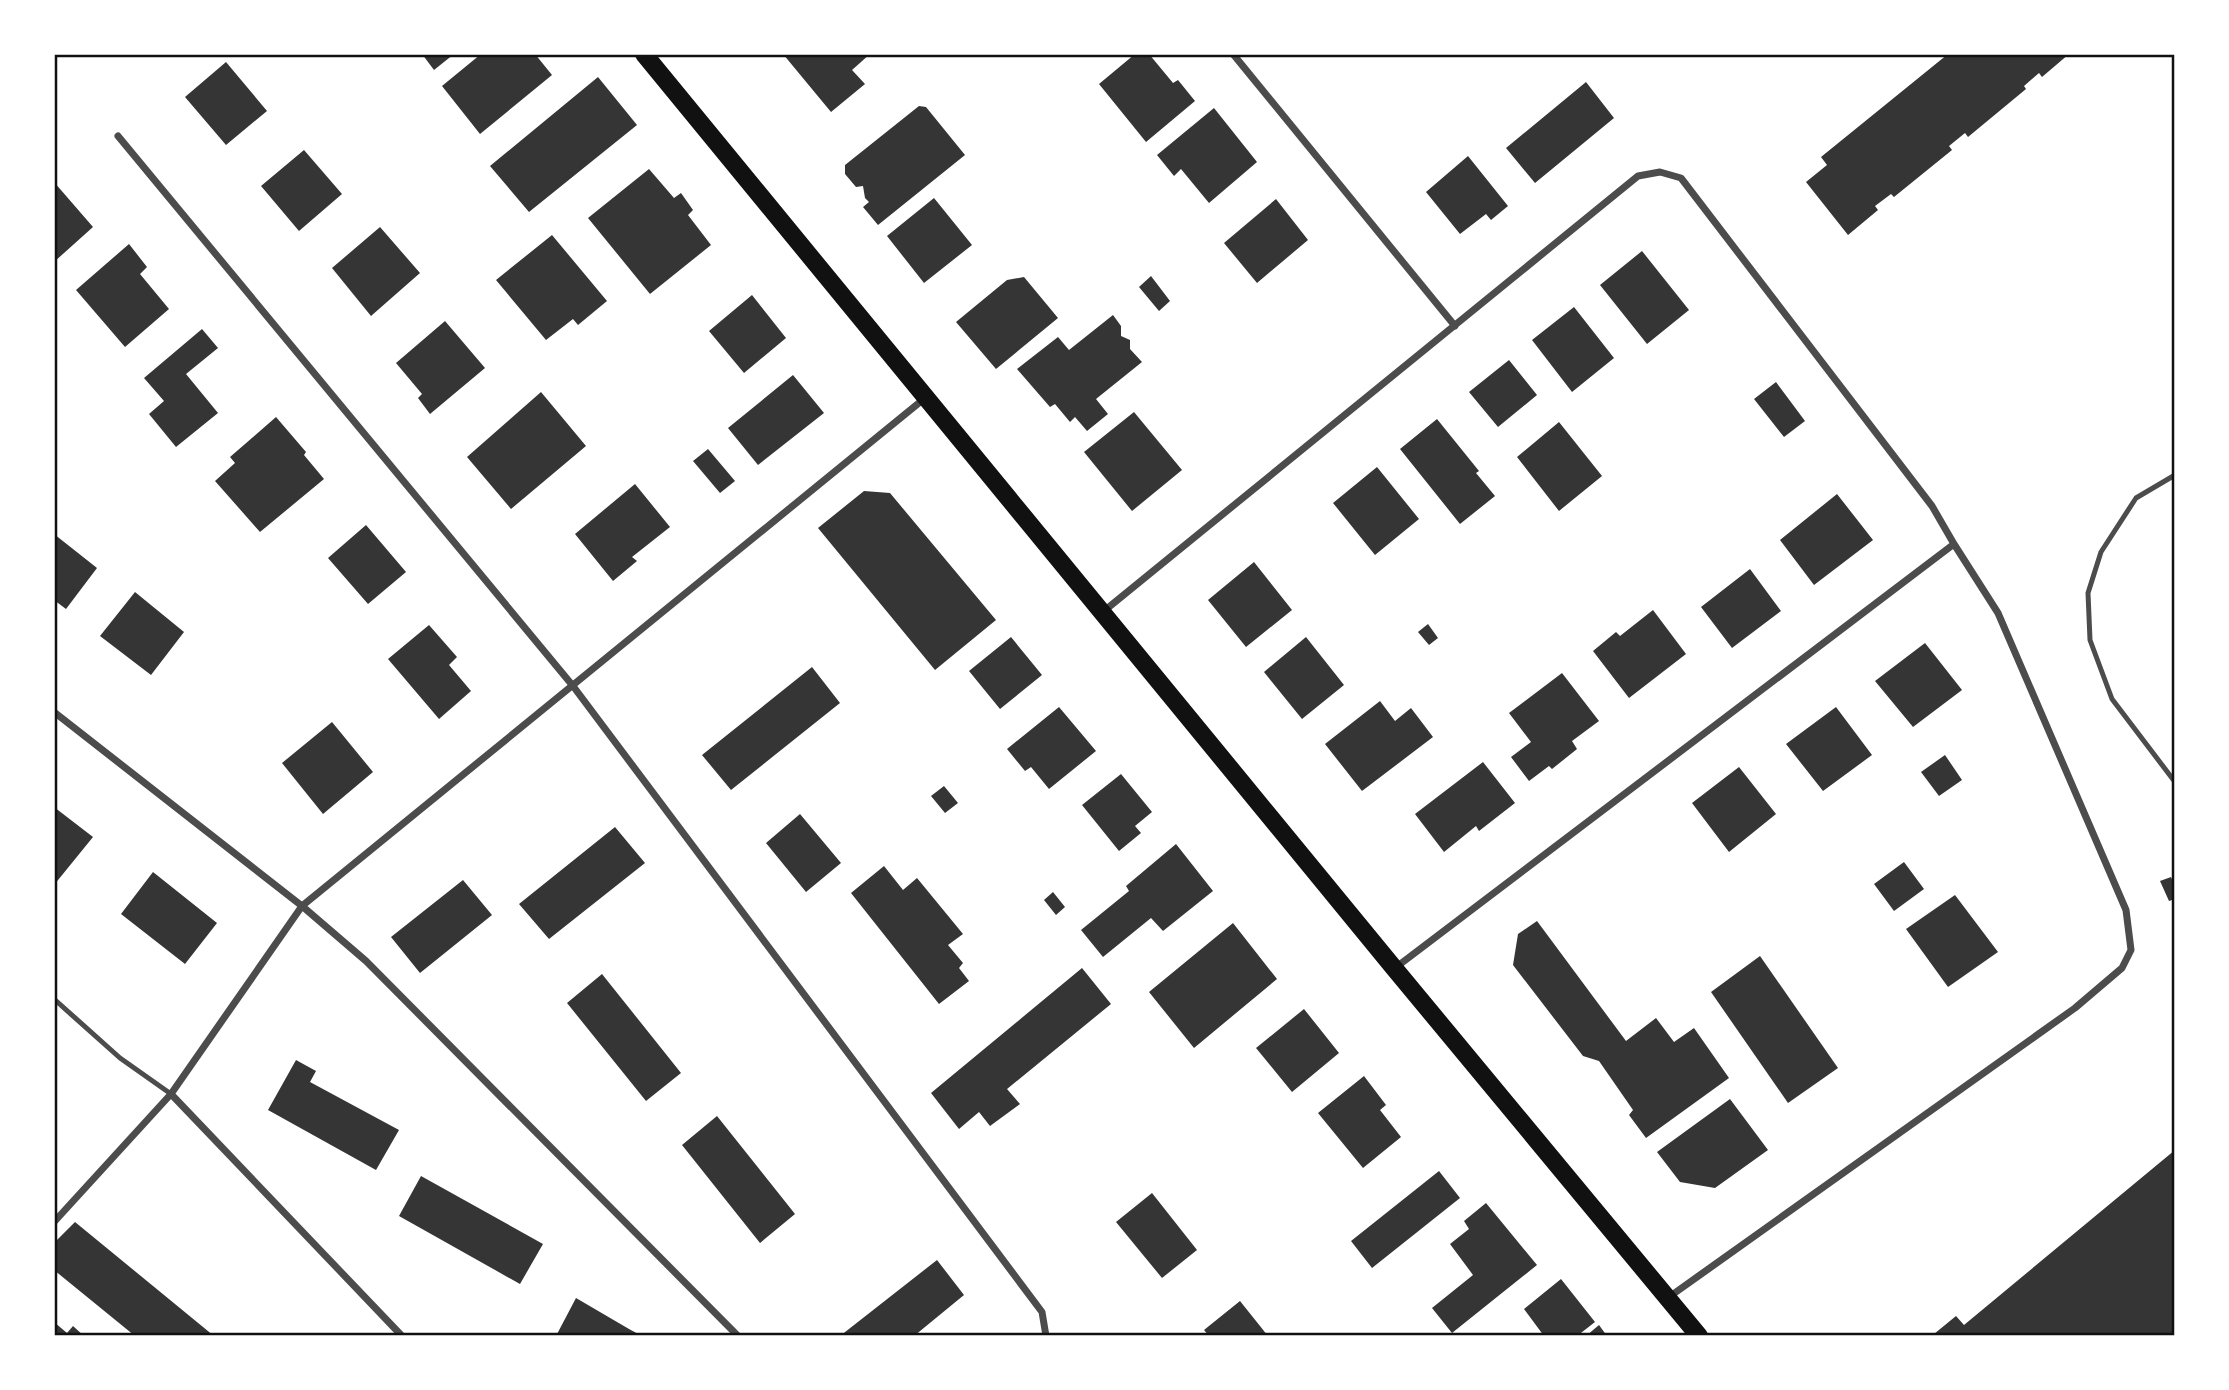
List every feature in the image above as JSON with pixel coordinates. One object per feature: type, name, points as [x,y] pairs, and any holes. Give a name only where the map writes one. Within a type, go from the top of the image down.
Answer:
[{"type":"main road","points":[[644,54],[1699,1336]]},
{"type":"street","points":[[1233,54],[1455,326]]},
{"type":"street","points":[[118,136],[573,686],[1042,1312],[1046,1336]]},
{"type":"street","points":[[1102,612],[1639,176],[1660,172],[1681,178],[1932,506],[1998,613],[2126,910],[2131,950],[2122,968],[2075,1008],[1669,1298]]},
{"type":"street","points":[[54,1222],[171,1094],[302,906],[925,397]]},
{"type":"street","points":[[1394,968],[1954,544]]},
{"type":"street","points":[[54,712],[302,906],[366,961],[738,1336]]},
{"type":"street","points":[[171,1094],[402,1336]]},
{"type":"lane","points":[[2175,475],[2136,498],[2101,552],[2088,593],[2090,640],[2112,699],[2175,782]]},
{"type":"lane","points":[[54,999],[120,1058],[171,1094]]},
{"type":"building","points":[[422,54],[454,54],[434,70]]},
{"type":"building","points":[[481,54],[535,54],[552,75],[480,134],[442,86]]},
{"type":"building","points":[[783,54],[870,54],[852,70],[865,84],[831,112]]},
{"type":"building","points":[[1135,54],[1149,54],[1173,83],[1178,80],[1195,101],[1146,142],[1099,84]]},
{"type":"building","points":[[1948,54],[2069,54],[2042,77],[2039,73],[2024,86],[2026,89],[1968,137],[1965,133],[1949,146],[1952,150],[1894,197],[1891,194],[1875,206],[1878,210],[1848,235],[1806,182],[1827,165],[1821,157]]},
{"type":"building","points":[[226,62],[267,111],[226,145],[185,97]]},
{"type":"building","points":[[598,77],[637,125],[529,212],[490,166]]},
{"type":"building","points":[[1586,82],[1614,118],[1535,183],[1506,148]]},
{"type":"building","points":[[919,106],[926,107],[965,155],[878,225],[863,207],[869,202],[865,198],[863,186],[856,187],[845,174],[845,165]]},
{"type":"building","points":[[1214,108],[1257,162],[1209,203],[1181,169],[1174,176],[1157,155]]},
{"type":"building","points":[[304,150],[342,194],[299,231],[261,186]]},
{"type":"building","points":[[1468,156],[1508,206],[1491,220],[1486,214],[1460,234],[1426,192]]},
{"type":"building","points":[[649,169],[674,198],[681,193],[693,210],[688,215],[711,245],[650,294],[588,218]]},
{"type":"building","points":[[54,182],[93,227],[54,262]]},
{"type":"building","points":[[934,198],[972,245],[924,283],[887,236]]},
{"type":"building","points":[[1276,199],[1308,240],[1257,283],[1224,243]]},
{"type":"building","points":[[380,227],[420,273],[371,316],[332,268]]},
{"type":"building","points":[[552,235],[607,301],[578,325],[573,319],[546,340],[496,280]]},
{"type":"building","points":[[129,244],[147,267],[140,274],[169,309],[125,347],[76,290]]},
{"type":"building","points":[[1642,251],[1689,310],[1647,344],[1600,285]]},
{"type":"building","points":[[1151,276],[1170,301],[1159,311],[1139,287]]},
{"type":"building","points":[[1024,277],[1058,318],[996,369],[956,322],[1007,280]]},
{"type":"building","points":[[752,295],[786,338],[744,373],[709,331]]},
{"type":"building","points":[[1574,307],[1614,358],[1572,392],[1532,340]]},
{"type":"building","points":[[1113,315],[1121,326],[1121,336],[1130,340],[1130,349],[1142,362],[1096,399],[1108,414],[1087,431],[1075,417],[1070,422],[1055,404],[1050,407],[1017,369],[1058,337],[1069,350]]},
{"type":"building","points":[[445,321],[485,368],[430,414],[418,398],[422,394],[396,363]]},
{"type":"building","points":[[202,329],[218,348],[186,374],[218,413],[176,447],[149,414],[164,401],[144,378]]},
{"type":"building","points":[[1509,360],[1537,395],[1498,427],[1469,392]]},
{"type":"building","points":[[793,375],[824,413],[758,465],[728,428]]},
{"type":"building","points":[[1776,382],[1805,421],[1784,437],[1754,399]]},
{"type":"building","points":[[541,392],[586,446],[511,509],[467,457]]},
{"type":"building","points":[[1134,412],[1182,470],[1132,511],[1084,452]]},
{"type":"building","points":[[276,417],[306,452],[304,455],[324,479],[260,532],[215,481],[235,463],[230,457]]},
{"type":"building","points":[[1437,419],[1479,471],[1476,473],[1495,496],[1460,524],[1400,449]]},
{"type":"building","points":[[1559,422],[1602,476],[1559,511],[1517,457]]},
{"type":"building","points":[[708,449],[735,481],[720,493],[693,461]]},
{"type":"building","points":[[1377,467],[1419,519],[1375,555],[1333,503]]},
{"type":"building","points":[[635,484],[670,527],[632,557],[637,561],[613,581],[575,534]]},
{"type":"building","points":[[864,491],[890,493],[996,620],[935,670],[818,528]]},
{"type":"building","points":[[1837,494],[1873,540],[1814,585],[1780,540]]},
{"type":"building","points":[[366,525],[406,572],[368,604],[328,558]]},
{"type":"building","points":[[54,534],[97,568],[66,609],[54,600]]},
{"type":"building","points":[[1254,562],[1292,610],[1246,647],[1208,600]]},
{"type":"building","points":[[1750,569],[1781,611],[1732,648],[1701,607]]},
{"type":"building","points":[[135,592],[184,632],[151,675],[100,636]]},
{"type":"building","points":[[1653,610],[1686,654],[1629,698],[1593,651],[1616,632],[1620,636]]},
{"type":"building","points":[[1428,624],[1438,638],[1429,645],[1418,632]]},
{"type":"building","points":[[429,625],[457,657],[449,665],[471,691],[439,719],[388,659]]},
{"type":"building","points":[[1011,637],[1042,675],[1000,709],[969,671]]},
{"type":"building","points":[[1306,637],[1344,685],[1302,719],[1264,672]]},
{"type":"building","points":[[1925,643],[1962,690],[1913,727],[1875,681]]},
{"type":"building","points":[[812,667],[840,703],[731,790],[702,755]]},
{"type":"building","points":[[1562,673],[1599,721],[1572,741],[1577,749],[1552,769],[1549,766],[1529,781],[1511,757],[1531,742],[1509,713]]},
{"type":"building","points":[[1380,701],[1395,721],[1411,708],[1433,737],[1362,791],[1325,744]]},
{"type":"building","points":[[1059,707],[1096,751],[1049,789],[1031,767],[1025,771],[1007,749]]},
{"type":"building","points":[[1836,707],[1872,755],[1823,791],[1786,744]]},
{"type":"building","points":[[332,722],[373,772],[323,814],[282,763]]},
{"type":"building","points":[[1945,755],[1962,780],[1939,796],[1921,772]]},
{"type":"building","points":[[1483,762],[1515,803],[1479,831],[1476,826],[1444,852],[1415,814]]},
{"type":"building","points":[[1739,767],[1776,814],[1729,852],[1692,803]]},
{"type":"building","points":[[1121,774],[1152,812],[1135,826],[1141,833],[1119,851],[1082,805]]},
{"type":"building","points":[[944,786],[958,803],[945,813],[931,796]]},
{"type":"building","points":[[54,807],[93,837],[54,885]]},
{"type":"building","points":[[800,814],[841,863],[806,892],[766,843]]},
{"type":"building","points":[[615,827],[645,863],[549,939],[519,904]]},
{"type":"building","points":[[1176,844],[1213,891],[1163,931],[1151,918],[1103,957],[1081,930],[1129,891],[1126,886]]},
{"type":"building","points":[[1904,862],[1924,889],[1894,911],[1874,884]]},
{"type":"building","points":[[884,866],[903,890],[917,878],[963,934],[948,945],[963,963],[959,968],[969,981],[939,1004],[851,893]]},
{"type":"building","points":[[153,872],[217,923],[185,964],[121,914]]},
{"type":"building","points":[[2171,877],[2175,886],[2175,899],[2169,901],[2160,881]]},
{"type":"building","points":[[463,880],[492,915],[420,973],[391,937]]},
{"type":"building","points":[[1053,892],[1065,907],[1056,915],[1044,900]]},
{"type":"building","points":[[1955,895],[1998,952],[1948,987],[1906,929]]},
{"type":"building","points":[[1537,921],[1626,1041],[1656,1018],[1674,1042],[1694,1028],[1729,1078],[1646,1138],[1629,1115],[1633,1110],[1599,1061],[1583,1056],[1513,965],[1518,934]]},
{"type":"building","points":[[1233,923],[1277,979],[1194,1048],[1149,992]]},
{"type":"building","points":[[1760,956],[1838,1068],[1788,1103],[1711,992]]},
{"type":"building","points":[[1082,968],[1111,1004],[1007,1089],[1020,1104],[990,1126],[979,1112],[959,1129],[931,1093]]},
{"type":"building","points":[[602,974],[681,1073],[646,1101],[567,1003]]},
{"type":"building","points":[[1304,1009],[1339,1053],[1292,1092],[1256,1048]]},
{"type":"building","points":[[296,1060],[316,1071],[310,1082],[399,1130],[376,1170],[268,1110]]},
{"type":"building","points":[[1364,1076],[1386,1105],[1380,1110],[1401,1137],[1363,1168],[1318,1113]]},
{"type":"building","points":[[1730,1099],[1768,1150],[1715,1188],[1680,1182],[1657,1152]]},
{"type":"building","points":[[717,1116],[795,1214],[760,1243],[682,1145]]},
{"type":"building","points":[[2175,1150],[2175,1336],[1934,1334],[1956,1316],[1964,1325]]},
{"type":"building","points":[[1439,1171],[1460,1198],[1372,1268],[1351,1241]]},
{"type":"building","points":[[421,1176],[543,1244],[520,1284],[399,1216]]},
{"type":"building","points":[[1152,1193],[1197,1250],[1162,1278],[1116,1222]]},
{"type":"building","points":[[1486,1203],[1537,1265],[1452,1333],[1432,1308],[1473,1275],[1450,1244],[1469,1229],[1464,1221]]},
{"type":"building","points":[[75,1222],[214,1336],[135,1336],[54,1270],[54,1243]]},
{"type":"building","points":[[937,1260],[964,1295],[914,1336],[840,1336]]},
{"type":"building","points":[[1561,1279],[1595,1322],[1577,1336],[1544,1336],[1524,1309]]},
{"type":"building","points":[[576,1298],[629,1329],[642,1336],[556,1336]]},
{"type":"building","points":[[1240,1301],[1268,1336],[1209,1336],[1204,1330]]},
{"type":"building","points":[[54,1322],[67,1333],[73,1326],[84,1336],[54,1336]]},
{"type":"building","points":[[1599,1325],[1607,1336],[1586,1336]]}]
